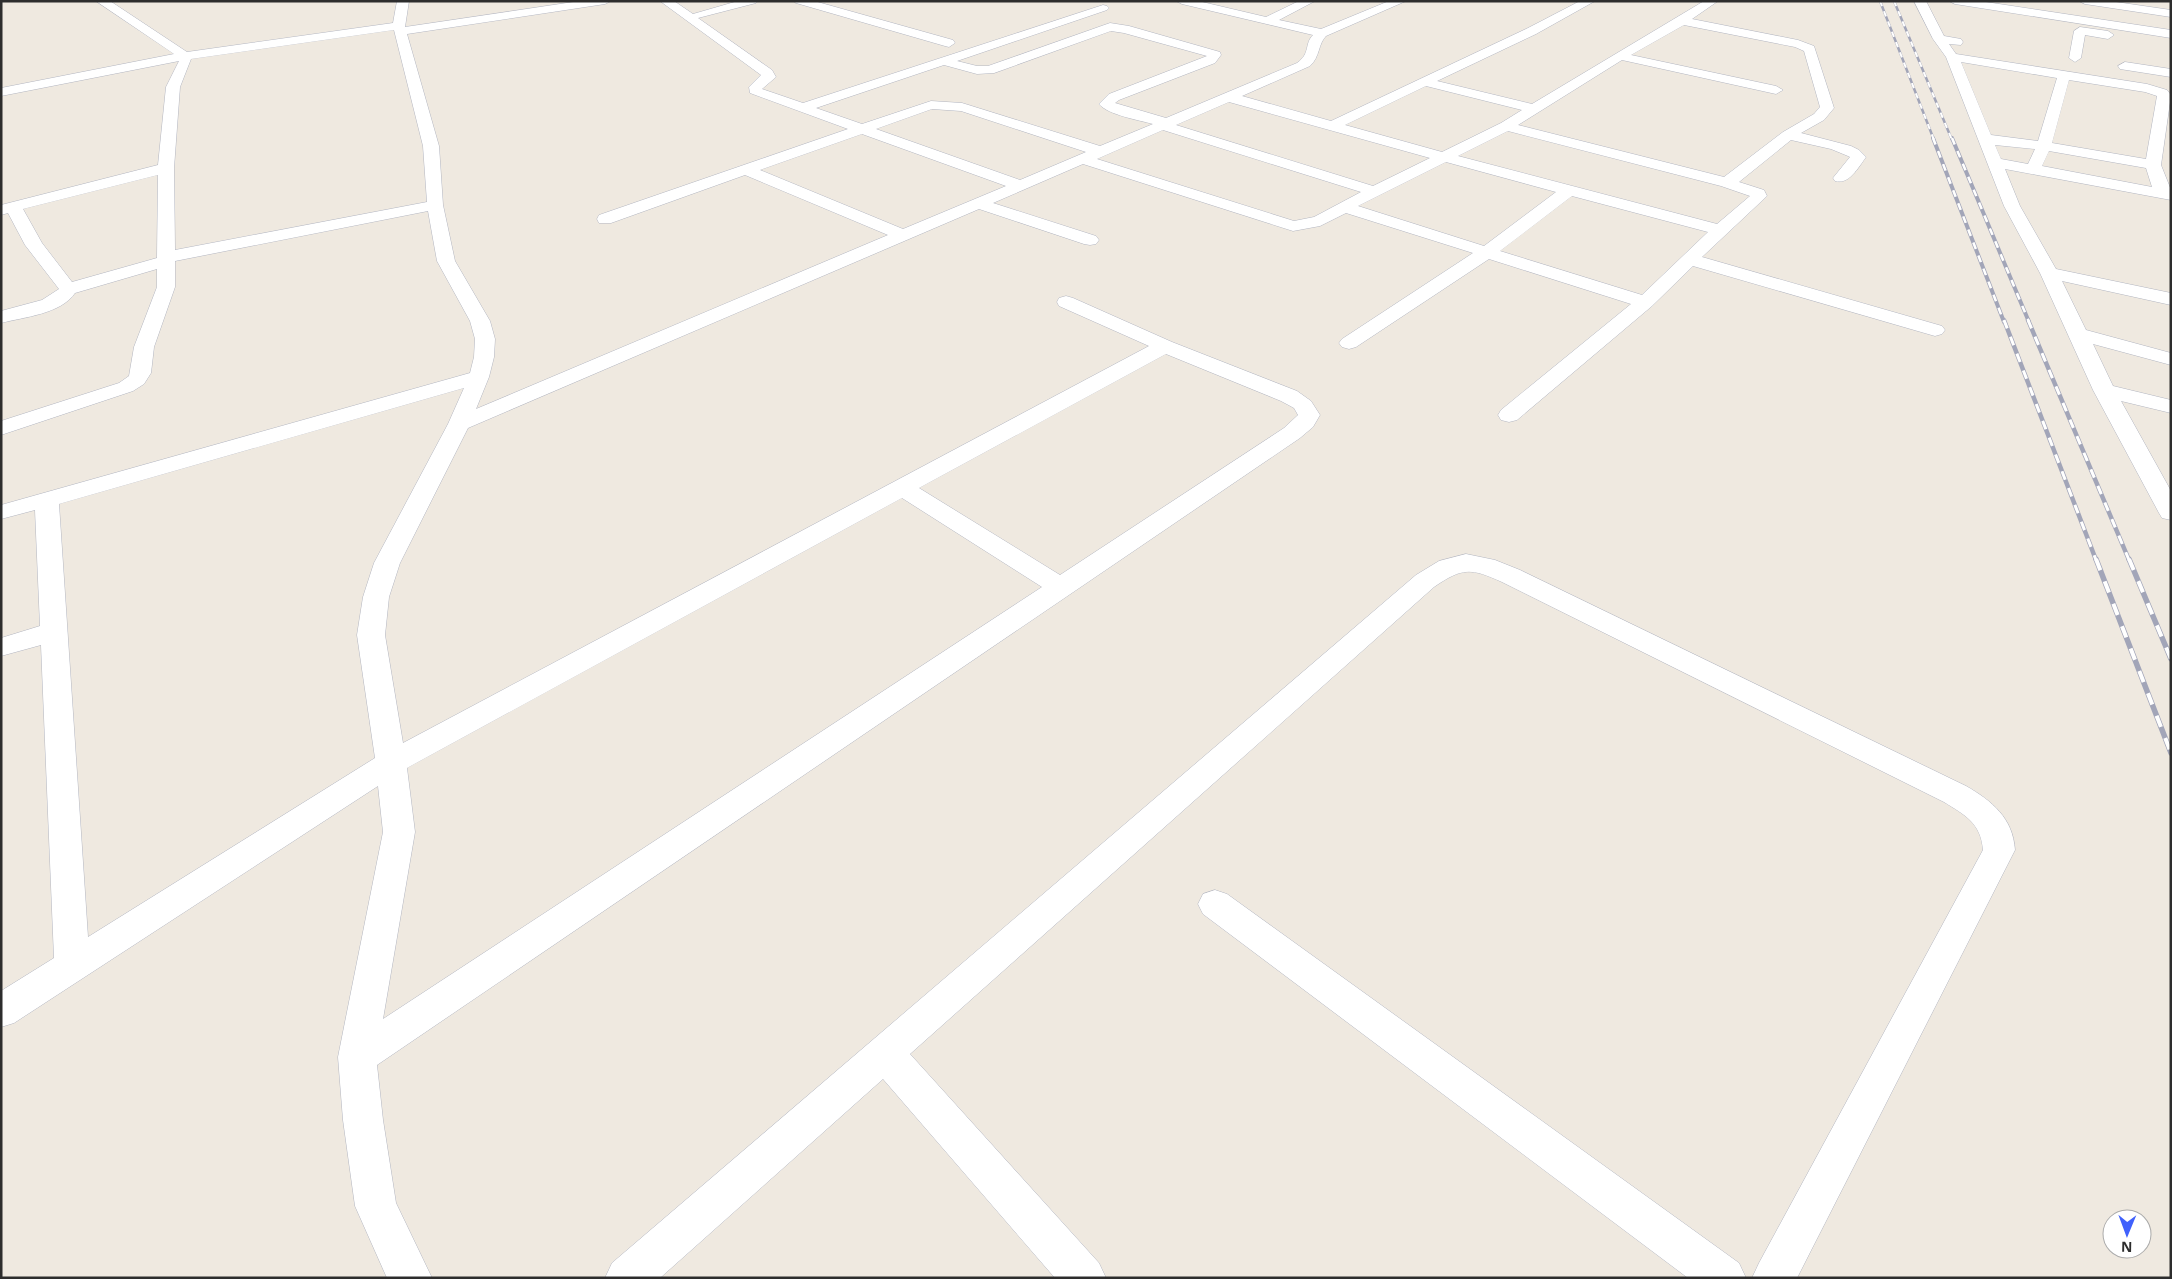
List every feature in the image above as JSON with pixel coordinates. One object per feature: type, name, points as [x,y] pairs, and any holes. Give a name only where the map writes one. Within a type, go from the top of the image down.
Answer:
[{"type":"street","points":[[102,1],[185,56]]},
{"type":"street","points":[[1,92],[185,56],[401,20],[605,1]]},
{"type":"street","points":[[666,1],[728,46],[747,56],[767,73],[769,77],[758,84],[755,90],[1020,185]]},
{"type":"street","points":[[698,15],[752,1]]},
{"type":"street","points":[[800,1],[949,43]]},
{"type":"street","points":[[1182,1],[1322,33]]},
{"type":"street","points":[[1266,20],[1309,1]]},
{"type":"street","points":[[459,424],[1305,64],[1313,58],[1315,40],[1322,33],[1400,1]]},
{"type":"street","points":[[1332,126],[1532,31],[1589,1]]},
{"type":"street","points":[[1082,159],[1293,226],[1304,227],[1314,224],[1344,207],[1506,126],[1652,36],[1682,21],[1712,1]]},
{"type":"street","points":[[2085,1],[2171,14]]},
{"type":"street","points":[[1922,5],[2171,34]]},
{"type":"street","points":[[1922,5],[1939,40],[1952,56],[2012,206],[2049,273],[2104,390],[2171,513]]},
{"type":"street","points":[[803,108],[1103,8]]},
{"type":"street","points":[[1950,8],[2080,31],[2171,44]]},
{"type":"street","points":[[401,20],[431,146],[435,205],[446,261],[480,321],[484,338],[484,357],[479,377],[459,424],[387,563],[376,597],[370,635],[391,764],[399,832],[357,1057],[363,1120],[376,1206],[410,1278]]},
{"type":"street","points":[[1682,21],[1798,44],[1810,49],[1827,108],[1819,117],[1788,135],[1727,183]]},
{"type":"street","points":[[943,61],[978,70],[989,70],[1110,28],[1125,29],[1212,53],[1215,56],[1210,60],[1114,97],[1106,104],[1116,109],[1376,192]]},
{"type":"street","points":[[2075,58],[2080,31]]},
{"type":"street","points":[[1939,40],[1968,44]]},
{"type":"street","points":[[1994,63],[1998,47]]},
{"type":"street","points":[[1,428],[126,387],[137,380],[141,373],[144,347],[166,287],[166,168],[173,87],[185,62],[185,56]]},
{"type":"street","points":[[1620,56],[1776,90]]},
{"type":"street","points":[[1952,56],[2148,88],[2162,93],[2165,97],[2153,165],[2166,194]]},
{"type":"street","points":[[2113,64],[2171,73]]},
{"type":"street","points":[[2034,170],[2044,146],[2064,75]]},
{"type":"street","points":[[1425,82],[1535,109]]},
{"type":"street","points":[[1228,96],[1444,157],[1720,230]]},
{"type":"street","points":[[605,219],[932,106],[953,105],[1099,151]]},
{"type":"street","points":[[1506,126],[1727,183],[1758,193],[1759,196],[1720,230],[1645,302],[1509,415]]},
{"type":"street","points":[[1788,135],[1846,149],[1856,154],[1858,157],[1841,178]]},
{"type":"street","points":[[1986,139],[2044,146],[2153,165]]},
{"type":"street","points":[[1994,162],[2166,194]]},
{"type":"street","points":[[68,289],[7,209],[166,168]]},
{"type":"street","points":[[746,170],[902,235]]},
{"type":"street","points":[[1349,343],[1487,252],[1569,190]]},
{"type":"street","points":[[977,203],[1090,240]]},
{"type":"street","points":[[68,289],[166,259],[435,205]]},
{"type":"street","points":[[1344,207],[1645,302]]},
{"type":"street","points":[[1690,260],[1935,330]]},
{"type":"street","points":[[2049,273],[2171,299]]},
{"type":"street","points":[[1,317],[62,299],[67,294],[68,289]]},
{"type":"street","points":[[357,1057],[1292,433],[1305,422],[1309,415],[1301,402],[1289,396],[1165,346],[1066,302]]},
{"type":"street","points":[[2077,334],[2171,359]]},
{"type":"street","points":[[1,1011],[391,764],[1165,346]]},
{"type":"street","points":[[1,512],[479,377]]},
{"type":"street","points":[[2104,390],[2171,407]]},
{"type":"street","points":[[902,488],[1061,587]]},
{"type":"street","points":[[47,500],[72,967]]},
{"type":"street","points":[[627,1278],[1424,581],[1454,563],[1466,561],[1487,565],[1955,794],[1979,808],[1990,820],[2000,838],[1999,850],[1774,1278]]},
{"type":"street","points":[[1,648],[53,632]]},
{"type":"street","points":[[1215,904],[1724,1278]]},
{"type":"street","points":[[885,1054],[1084,1278]]},
{"type":"railway","points":[[1880,1],[1934,140]]},
{"type":"railway","points":[[1894,1],[1952,140]]},
{"type":"railway","points":[[1933,138],[2004,322]]},
{"type":"railway","points":[[1952,138],[2029,322]]},
{"type":"railway","points":[[2004,320],[2096,560]]},
{"type":"railway","points":[[2028,320],[2129,560]]},
{"type":"railway","points":[[2096,559],[2171,753]]},
{"type":"railway","points":[[2129,559],[2171,659]]}]
